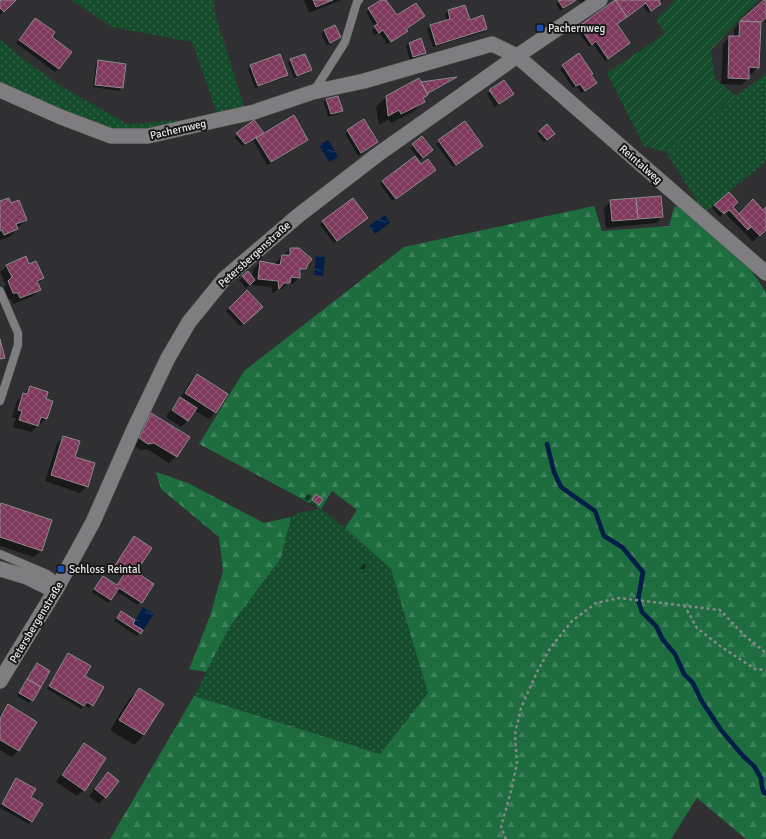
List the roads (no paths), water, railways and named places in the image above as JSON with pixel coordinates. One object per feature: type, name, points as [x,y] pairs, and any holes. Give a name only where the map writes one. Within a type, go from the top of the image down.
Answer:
[{"type":"street","name":"Petersbergenstraße","points":[[0,681],[57,587],[93,522],[134,429],[168,358],[189,322],[224,278],[299,214],[377,155],[517,56],[600,0]]},
{"type":"street","name":"Pachernweg","points":[[0,90],[61,117],[111,136],[148,136],[254,112],[313,92],[364,81],[492,44],[517,56]]},
{"type":"street","name":"Reintalweg","points":[[517,56],[766,273]]},
{"type":"street","points":[[0,569],[57,587]]},
{"type":"lane","points":[[313,92],[345,42],[357,2],[359,0]]},
{"type":"lane","points":[[0,291],[18,333],[18,345],[0,401]]},
{"type":"lane","points":[[0,554],[47,574],[57,587]]},
{"type":"water","points":[[328,140],[338,157],[329,162],[319,145]]},
{"type":"water","points":[[385,215],[390,223],[375,234],[369,226]]},
{"type":"water","points":[[316,256],[325,257],[323,276],[314,275]]},
{"type":"water","points":[[143,607],[154,614],[143,630],[133,624]]},
{"type":"waterway","points":[[547,444],[554,472],[561,487],[595,511],[604,536],[622,547],[643,572],[638,600],[642,612],[656,626],[663,640],[675,654],[684,674],[693,683],[701,700],[721,730],[743,756],[754,766],[761,778],[762,787],[764,793],[766,794]]},
{"type":"place","name":"Pachernweg","points":[[540,28]]},
{"type":"place","name":"Schloss Reintal","points":[[61,569]]}]
